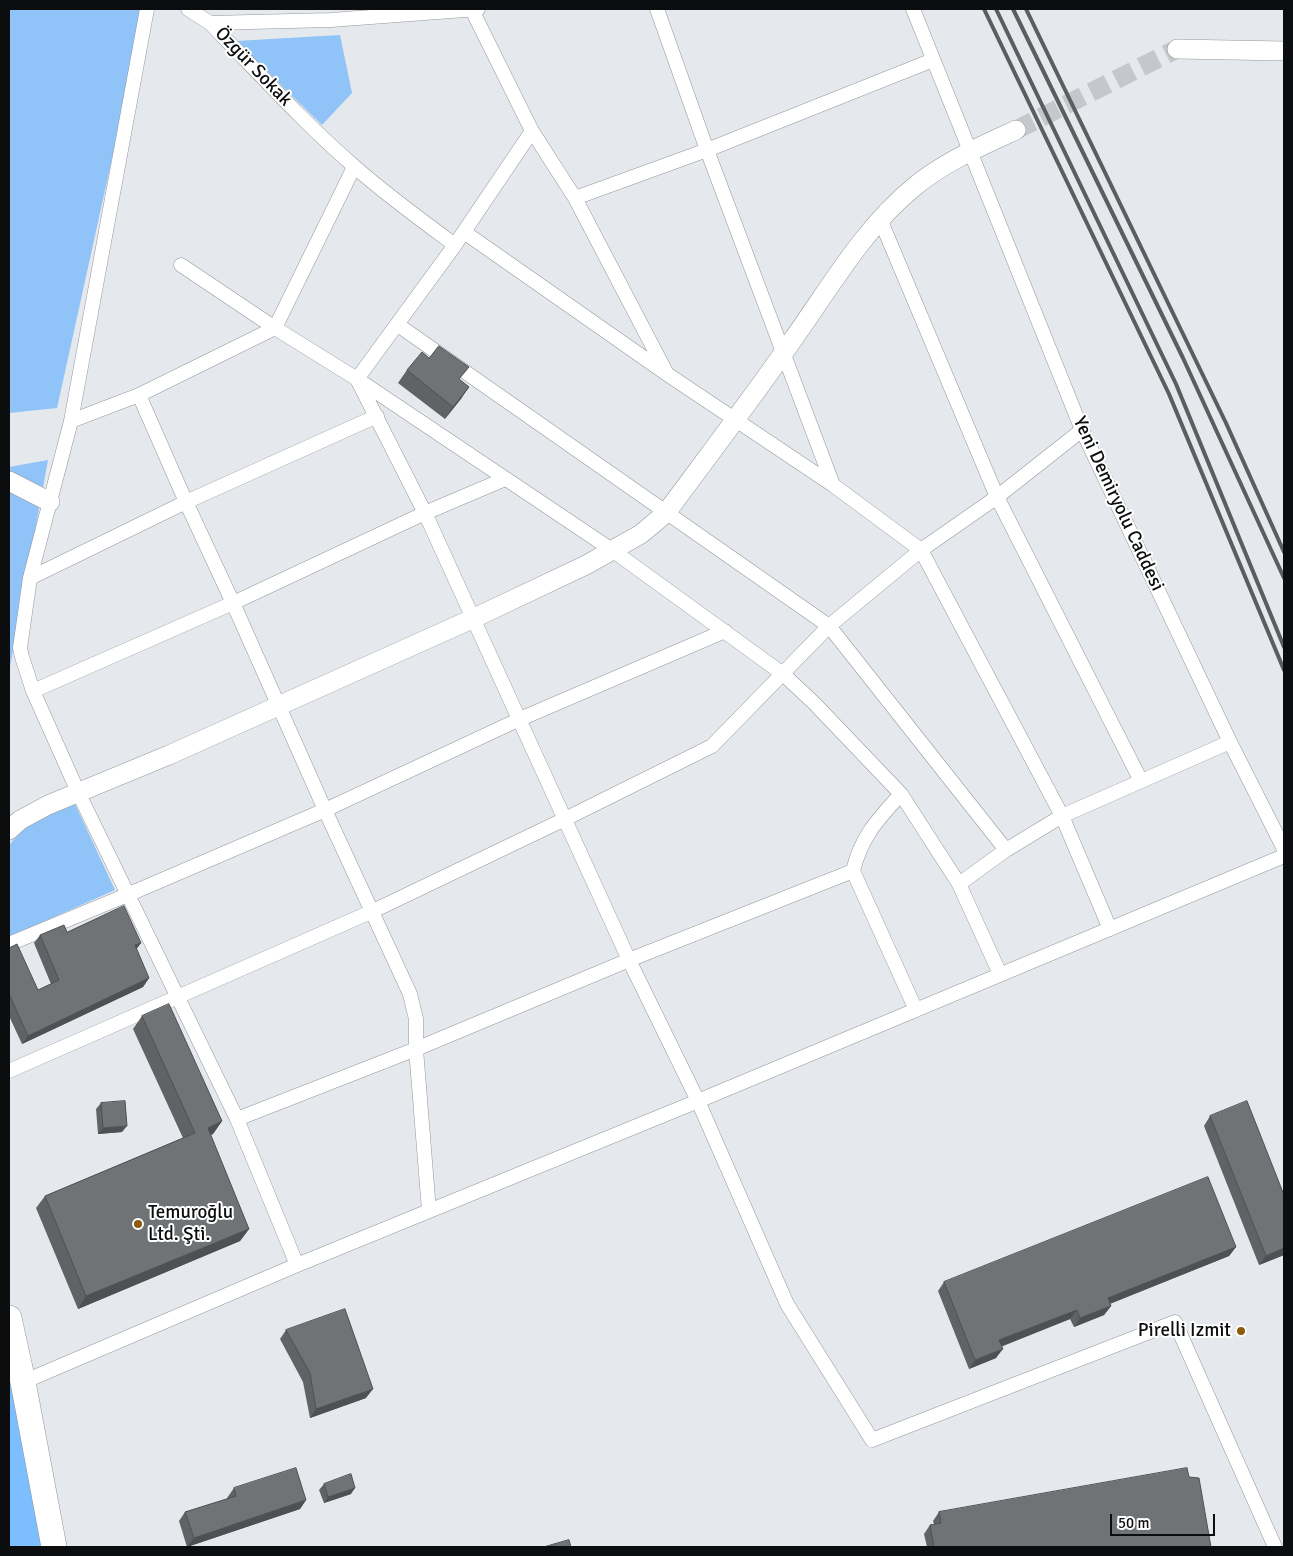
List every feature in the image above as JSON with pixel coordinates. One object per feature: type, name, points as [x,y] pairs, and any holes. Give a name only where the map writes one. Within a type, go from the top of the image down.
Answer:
[{"type":"highway","points":[[9,1318],[54,1547]]},
{"type":"street","points":[[147,9],[71,421],[30,578],[20,648],[33,691],[78,792],[237,1119],[296,1264]]},
{"type":"street","points":[[188,9],[210,23]]},
{"type":"street","points":[[467,9],[532,131],[575,198],[667,374]]},
{"type":"street","name":"Özgür Sokak","points":[[210,23],[331,20],[467,9]]},
{"type":"street","points":[[657,9],[707,150],[785,352],[833,485]]},
{"type":"street","name":"Yeni Demiryolu Caddesi","points":[[913,9],[1082,430],[1230,742],[1284,849]]},
{"type":"street","name":"Özgür Sokak","points":[[210,23],[291,106],[354,166],[396,202],[455,245]]},
{"type":"street","points":[[1177,49],[1284,51]]},
{"type":"street","points":[[575,198],[707,150],[933,60]]},
{"type":"street","points":[[9,830],[33,812],[169,755],[472,619],[586,565],[641,534],[666,512],[785,352],[880,219],[915,186],[937,170],[971,151],[1016,130]]},
{"type":"street","points":[[357,379],[455,245],[532,131]]},
{"type":"street","points":[[71,421],[139,395],[275,328],[354,166]]},
{"type":"street","points":[[880,219],[998,497],[1142,780]]},
{"type":"street","points":[[464,232],[667,374],[833,485],[921,550],[1062,816],[1110,929]]},
{"type":"street","points":[[181,264],[612,550],[783,674],[814,702],[900,794],[959,884],[1000,974]]},
{"type":"street","points":[[398,325],[829,626],[1006,850]]},
{"type":"street","points":[[357,379],[425,513],[629,960],[698,1101],[786,1304],[872,1440],[1176,1322],[1275,1547]]},
{"type":"street","points":[[139,395],[325,810],[410,994],[416,1018],[416,1049],[429,1211]]},
{"type":"street","points":[[30,578],[186,502],[377,416]]},
{"type":"street","points":[[9,1071],[372,911],[712,746],[829,626],[921,550],[998,497],[1082,430]]},
{"type":"street","points":[[33,691],[233,603],[425,513],[506,479]]},
{"type":"street","points":[[9,481],[50,502]]},
{"type":"street","points":[[9,944],[325,810],[520,719],[725,631]]},
{"type":"street","points":[[959,884],[1006,850],[1062,816],[1230,742]]},
{"type":"street","points":[[900,794],[868,831],[861,845],[853,871],[916,1010]]},
{"type":"street","points":[[23,1382],[296,1264],[698,1101],[1284,856]]},
{"type":"street","points":[[237,1119],[416,1049],[629,960],[853,871]]},
{"type":"shaded area","points":[[9,9],[145,9],[57,408],[9,413]]},
{"type":"shaded area","points":[[340,35],[352,93],[322,125],[236,41]]},
{"type":"shaded area","points":[[48,460],[9,672],[9,467]]},
{"type":"shaded area","points":[[74,802],[115,890],[9,937],[9,846],[30,825]]},
{"type":"shaded area","points":[[9,1352],[44,1547],[9,1547]]},
{"type":"building","points":[[439,346],[469,367],[459,379],[469,387],[453,407],[407,370],[422,352],[429,358]]},
{"type":"building","points":[[124,906],[141,943],[135,945],[149,978],[28,1036],[9,994],[9,948],[17,944],[38,990],[59,980],[40,935],[64,925],[67,932]]},
{"type":"building","name":"Temuroğlu Ltd. Şti.","points":[[169,1004],[222,1121],[208,1128],[249,1229],[86,1296],[45,1196],[195,1133],[142,1016]]},
{"type":"building","points":[[125,1101],[127,1126],[103,1128],[101,1103]]},
{"type":"building","points":[[1247,1101],[1284,1195],[1284,1248],[1266,1256],[1210,1116]]},
{"type":"building","points":[[1208,1177],[1236,1247],[1108,1298],[1111,1306],[1080,1318],[1077,1310],[999,1340],[1003,1349],[975,1360],[944,1282]]},
{"type":"building","points":[[345,1309],[373,1389],[316,1409],[310,1373],[286,1330]]},
{"type":"building","points":[[296,1468],[306,1500],[194,1538],[185,1512],[236,1496],[234,1488]]},
{"type":"building","points":[[1187,1468],[1189,1477],[1199,1478],[1211,1547],[934,1547],[930,1525],[941,1523],[939,1512]]},
{"type":"building","points":[[351,1474],[355,1488],[328,1497],[324,1484]]},
{"type":"building","points":[[569,1540],[571,1547],[544,1547]]},
{"type":"tunnel","points":[[1016,130],[1177,49]]},
{"type":"railway","points":[[984,9],[1169,394],[1284,670]]},
{"type":"railway","points":[[996,9],[1176,384],[1284,647]]},
{"type":"railway","points":[[1013,9],[1183,358],[1284,578]]},
{"type":"railway","points":[[1026,9],[1226,423],[1284,552]]},
{"type":"place","name":"Temuroğlu Ltd. Şti.","points":[[138,1224]]},
{"type":"place","name":"Pirelli Izmit","points":[[1241,1331]]}]
